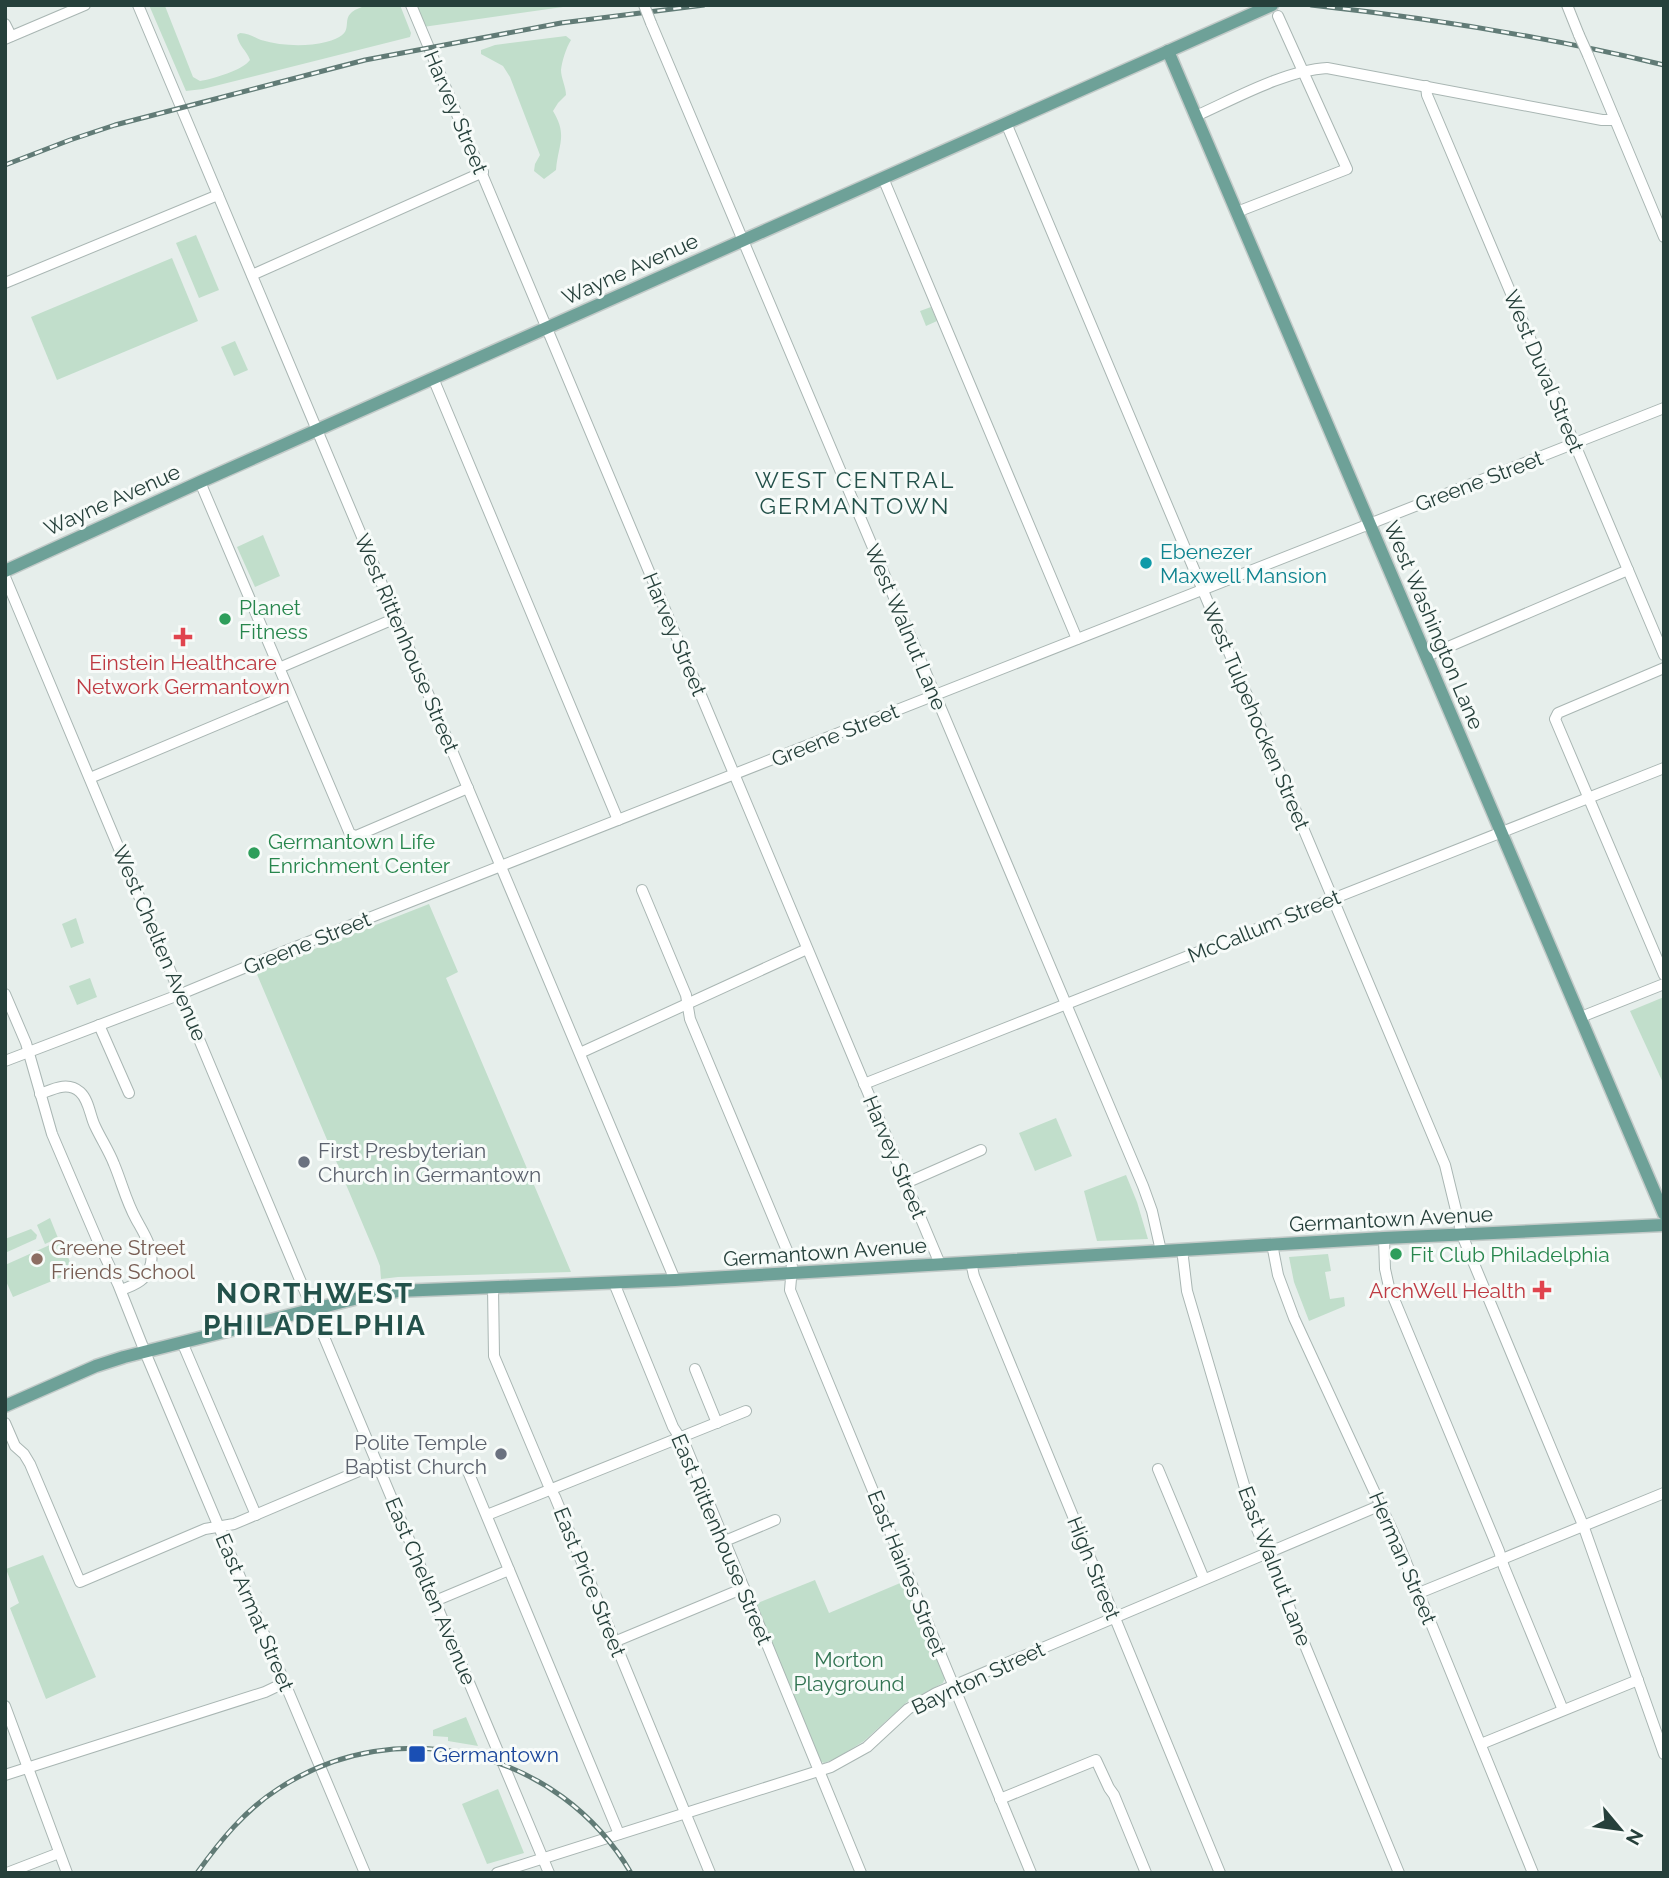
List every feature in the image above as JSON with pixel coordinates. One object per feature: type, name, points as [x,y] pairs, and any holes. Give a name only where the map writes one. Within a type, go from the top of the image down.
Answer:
[{"type":"main road","name":"Wayne Avenue","points":[[5,571],[1168,51],[1275,10]]},
{"type":"main road","name":"West Washington Lane","points":[[1168,51],[1664,1214]]},
{"type":"main road","name":"Germantown Avenue","points":[[5,1406],[96,1366],[313,1309],[398,1291],[676,1280],[1272,1244],[1664,1226]]},
{"type":"street","points":[[5,24],[8,38],[85,5]]},
{"type":"street","name":"West Rittenhouse Street","points":[[138,5],[676,1280]]},
{"type":"street","name":"Harvey Street","points":[[411,5],[940,1264]]},
{"type":"street","name":"West Walnut Lane","points":[[644,5],[1147,1198],[1161,1251]]},
{"type":"street","points":[[1567,5],[1664,237]]},
{"type":"street","points":[[1237,212],[1346,169],[1275,10]]},
{"type":"street","points":[[1196,116],[1303,71],[1322,68],[1604,121],[1615,120]]},
{"type":"street","name":"West Duval Street","points":[[1426,86],[1427,95],[1664,655]]},
{"type":"street","name":"West Tulpehocken Street","points":[[1006,123],[1445,1165],[1462,1235],[1583,1525],[1664,1754]]},
{"type":"street","points":[[252,275],[482,172]]},
{"type":"street","points":[[883,178],[1077,639]]},
{"type":"street","points":[[5,284],[218,195]]},
{"type":"street","points":[[433,378],[618,820]]},
{"type":"street","name":"Greene Street","points":[[5,1061],[181,994],[1664,408]]},
{"type":"street","points":[[200,482],[351,836],[468,788]]},
{"type":"street","points":[[1427,656],[1628,570]]},
{"type":"street","name":"West Chelten Avenue","points":[[5,577],[313,1309]]},
{"type":"street","points":[[279,668],[396,618]]},
{"type":"street","points":[[1664,668],[1556,715],[1555,719],[1664,975]]},
{"type":"street","points":[[90,778],[290,694]]},
{"type":"street","name":"McCallum Street","points":[[864,1084],[1664,768]]},
{"type":"street","name":"East Haines Street","points":[[642,890],[686,995],[690,1019],[791,1260],[790,1290],[1031,1873]]},
{"type":"street","points":[[580,1053],[807,948]]},
{"type":"street","points":[[1581,1017],[1664,984]]},
{"type":"street","name":"East Armat Street","points":[[5,994],[29,1052],[52,1134],[121,1290],[365,1873]]},
{"type":"street","points":[[99,1025],[129,1093]]},
{"type":"street","points":[[40,1094],[60,1087],[69,1087],[85,1097],[95,1127],[114,1163],[129,1207],[149,1244],[152,1261],[147,1275],[137,1284],[121,1290]]},
{"type":"street","points":[[906,1183],[981,1150]]},
{"type":"street","points":[[1384,1238],[1385,1269],[1389,1287],[1563,1710]]},
{"type":"street","name":"Herman Street","points":[[1272,1244],[1278,1275],[1294,1318],[1419,1593],[1533,1873]]},
{"type":"street","name":"East Walnut Lane","points":[[1182,1249],[1186,1286],[1253,1516],[1399,1873]]},
{"type":"street","name":"High Street","points":[[971,1262],[979,1289],[1220,1873]]},
{"type":"street","name":"East Rittenhouse Street","points":[[614,1283],[673,1427],[686,1447],[861,1873]]},
{"type":"street","name":"East Price Street","points":[[493,1287],[495,1356],[710,1873]]},
{"type":"street","name":"East Chelten Avenue","points":[[313,1309],[549,1873]]},
{"type":"street","points":[[182,1342],[256,1515]]},
{"type":"street","points":[[695,1369],[717,1423]]},
{"type":"street","points":[[487,1516],[746,1411]]},
{"type":"street","points":[[5,1423],[18,1449],[30,1464],[80,1582],[205,1529],[234,1524],[377,1463]]},
{"type":"street","points":[[5,1454],[18,1449]]},
{"type":"street","points":[[467,1469],[618,1834]]},
{"type":"street","points":[[1158,1469],[1204,1579]]},
{"type":"street","points":[[1419,1593],[1664,1493]]},
{"type":"street","name":"Baynton Street","points":[[497,1873],[840,1763],[867,1747],[917,1703],[1381,1505]]},
{"type":"street","points":[[725,1541],[775,1520]]},
{"type":"street","points":[[435,1601],[509,1570]]},
{"type":"street","points":[[614,1642],[744,1588]]},
{"type":"street","points":[[1481,1744],[1638,1679]]},
{"type":"street","points":[[5,1775],[284,1684]]},
{"type":"street","points":[[5,1706],[66,1873]]},
{"type":"street","points":[[1000,1799],[1096,1760],[1114,1795],[1146,1873]]},
{"type":"street","points":[[7,1873],[60,1853]]},
{"type":"green space","points":[[149,5],[165,6],[193,77],[200,81],[235,71],[250,60],[238,39],[237,35],[240,33],[277,44],[318,44],[342,35],[349,16],[357,9],[369,5],[400,5],[411,33],[410,37],[186,91]]},
{"type":"green space","points":[[416,5],[577,5],[423,27]]},
{"type":"green space","points":[[566,36],[571,40],[561,70],[566,95],[553,111],[560,127],[561,140],[556,170],[544,179],[534,171],[540,155],[510,77],[503,66],[481,54],[481,50],[495,45]]},
{"type":"green space","points":[[196,235],[219,290],[199,298],[176,243]]},
{"type":"green space","points":[[172,258],[198,321],[57,380],[31,317]]},
{"type":"green space","points":[[931,307],[937,321],[926,326],[920,311]]},
{"type":"green space","points":[[235,341],[248,370],[234,376],[221,347]]},
{"type":"green space","points":[[263,535],[280,576],[255,587],[237,547]]},
{"type":"green space","points":[[429,904],[458,972],[446,978],[571,1272],[381,1279],[375,1253],[256,972]]},
{"type":"green space","points":[[76,918],[84,943],[71,948],[62,924]]},
{"type":"green space","points":[[90,978],[97,997],[77,1005],[69,986]]},
{"type":"green space","points":[[1664,997],[1664,1085],[1630,1011]]},
{"type":"green space","points":[[1056,1118],[1072,1156],[1035,1171],[1019,1133]]},
{"type":"green space","points":[[1126,1175],[1148,1239],[1097,1241],[1084,1191]]},
{"type":"green space","points":[[50,1218],[58,1238],[45,1244],[37,1225]]},
{"type":"green space","points":[[31,1229],[37,1235],[36,1239],[5,1253],[5,1239]]},
{"type":"green space","points":[[61,1240],[74,1272],[13,1297],[5,1279],[5,1265]]},
{"type":"green space","points":[[1328,1254],[1331,1271],[1325,1272],[1330,1299],[1344,1297],[1345,1306],[1309,1321],[1294,1282],[1289,1257]]},
{"type":"green space","points":[[43,1555],[96,1677],[46,1699],[10,1608],[19,1603],[6,1569]]},
{"type":"green space","name":"Morton Playground","points":[[815,1580],[829,1613],[905,1581],[945,1678],[943,1683],[907,1702],[864,1741],[824,1763],[820,1761],[755,1604]]},
{"type":"green space","points":[[466,1717],[478,1746],[448,1741],[448,1737],[433,1736],[433,1730]]},
{"type":"green space","points":[[498,1789],[524,1853],[487,1864],[462,1804]]},
{"type":"railway","points":[[5,165],[115,125],[365,60],[561,23],[704,5]]},
{"type":"railway","points":[[1311,5],[1489,29],[1664,65]]},
{"type":"railway","points":[[197,1873],[234,1827],[255,1806],[278,1789],[325,1765],[374,1752],[423,1748],[472,1755],[519,1772],[562,1797],[600,1831],[631,1873]]},
{"type":"place","name":"Ebenezer Maxwell Mansion","points":[[1146,563]]},
{"type":"place","name":"Planet Fitness","points":[[225,619]]},
{"type":"place","name":"Einstein Healthcare Network Germantown","points":[[183,637]]},
{"type":"place","name":"Germantown Life Enrichment Center","points":[[254,853]]},
{"type":"place","name":"First Presbyterian Church in Germantown","points":[[304,1162]]},
{"type":"place","name":"Fit Club Philadelphia","points":[[1396,1254]]},
{"type":"place","name":"Greene Street Friends School","points":[[37,1259]]},
{"type":"place","name":"ArchWell Health","points":[[1542,1290]]},
{"type":"place","name":"Polite Temple Baptist Church","points":[[501,1454]]},
{"type":"place","name":"Germantown","points":[[417,1754]]},
{"type":"district","name":"WEST CENTRAL GERMANTOWN","points":[[855,492]]},
{"type":"district","name":"NORTHWEST PHILADELPHIA","points":[[315,1309]]}]
